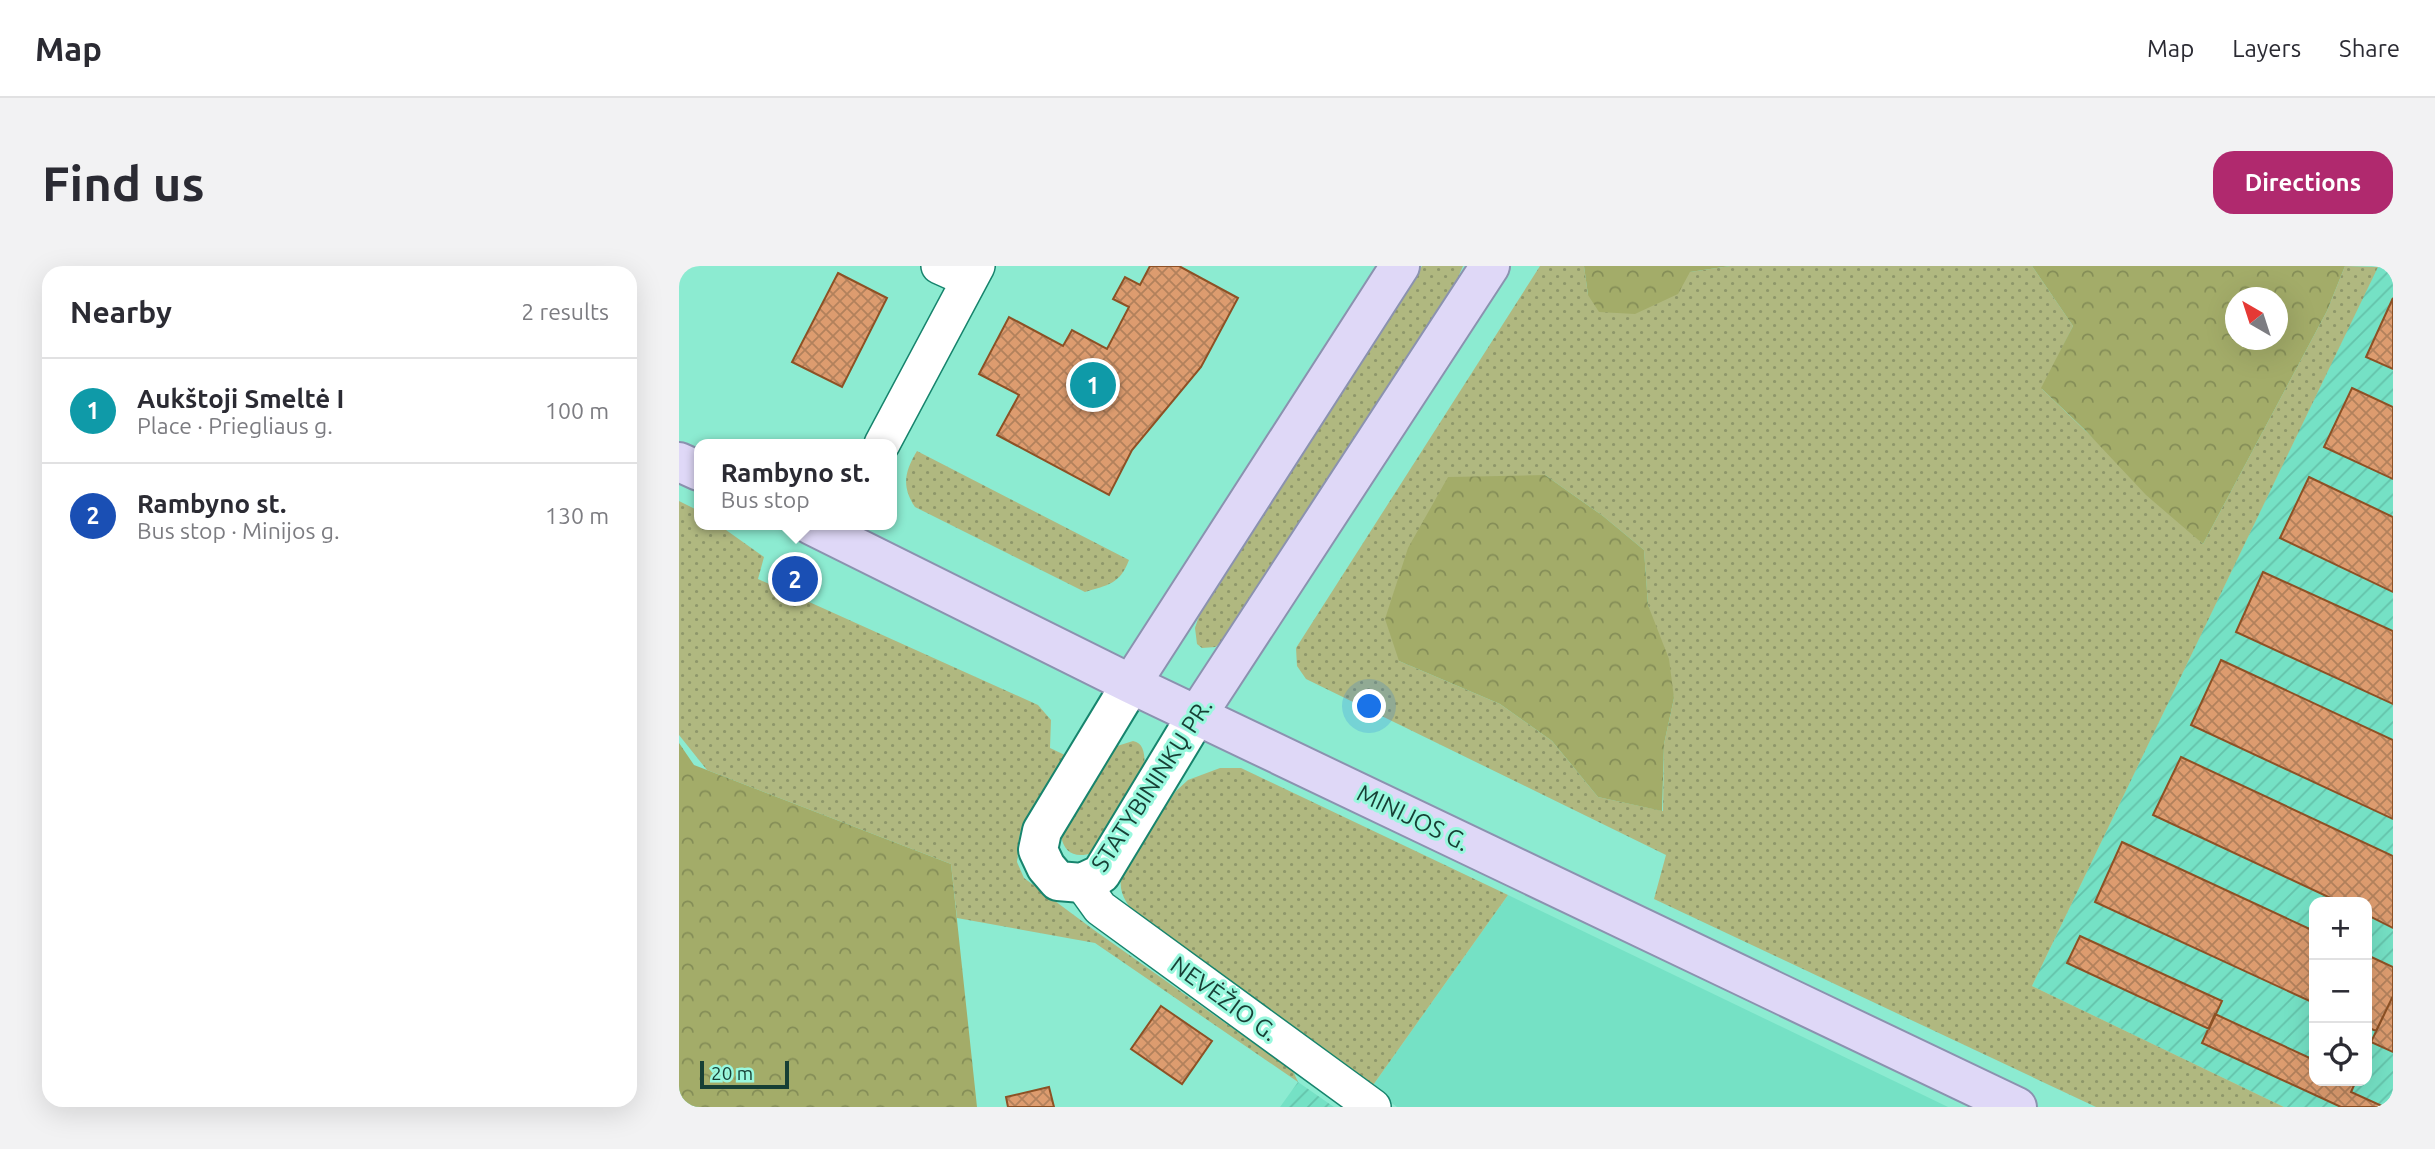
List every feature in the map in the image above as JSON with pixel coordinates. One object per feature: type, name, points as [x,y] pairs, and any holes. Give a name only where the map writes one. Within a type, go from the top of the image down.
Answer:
[{"type":"main road","name":"STATYBININKŲ PR.","points":[[1400,266],[1131,684],[1042,831],[1038,850],[1045,867],[1058,881],[1082,884],[1101,874],[1197,715],[1490,266]]},
{"type":"main road","name":"MINIJOS G.","points":[[831,530],[1131,684],[2017,1107]]},
{"type":"street","points":[[885,439],[961,270]]},
{"type":"street","name":"NEVĖŽIO G.","points":[[1082,884],[1100,908],[1373,1107]]},
{"type":"shaded area","points":[[1422,266],[1463,266],[1450,296],[1226,640],[1215,647],[1202,648],[1197,644],[1195,628],[1201,610]]},
{"type":"shaded area","points":[[1540,266],[1584,266],[1588,295],[1690,272],[1730,266],[2032,266],[2073,326],[2042,389],[2203,544],[2327,311],[2345,266],[2378,267],[2032,986],[2284,1107],[2096,1107],[1654,899],[1666,855],[1306,679],[1297,666],[1296,648]],"holes":[[[1545,475],[1603,516],[1644,550],[1648,605],[1674,698],[1664,744],[1663,811],[1598,797],[1552,741],[1500,704],[1399,661]]]},
{"type":"shaded area","points":[[2378,266],[2393,266],[2393,1107],[2284,1107],[2032,986]]},
{"type":"shaded area","points":[[917,451],[1129,560],[1122,574],[1112,582],[1085,592],[915,507],[906,479]]},
{"type":"shaded area","points":[[679,501],[694,508],[694,530],[726,530],[764,557],[758,579],[1038,705],[1051,720],[1050,748],[1067,756],[1020,833],[1017,862],[1024,878],[1293,1071],[1298,1082],[1095,943],[957,918],[951,864],[707,770],[679,735]]},
{"type":"shaded area","points":[[1133,741],[1142,748],[1144,771],[1092,853],[1071,853],[1064,846],[1061,835],[1114,747]]},
{"type":"shaded area","points":[[1220,768],[1241,768],[1508,895],[1371,1088],[1141,921],[1123,896],[1121,875],[1124,866],[1176,791],[1188,780]]},
{"type":"shaded area","points":[[1508,895],[1948,1107],[1397,1107],[1371,1088]]},
{"type":"shaded area","points":[[1298,1082],[1334,1107],[1280,1107]]},
{"type":"green space","points":[[1584,266],[1730,266],[1690,272],[1678,294],[1635,314],[1599,312],[1588,295]]},
{"type":"green space","points":[[2032,266],[2345,266],[2327,311],[2203,544],[2146,495],[2041,388],[2073,326]]},
{"type":"green space","points":[[1545,475],[1603,516],[1644,550],[1648,605],[1669,659],[1674,698],[1664,744],[1662,811],[1598,797],[1552,741],[1500,704],[1399,661],[1385,619],[1408,548],[1448,477]]},
{"type":"green space","points":[[679,743],[694,765],[951,864],[977,1107],[679,1107]]},
{"type":"building","points":[[1150,266],[1179,266],[1238,298],[1201,367],[1132,450],[1109,495],[997,435],[1019,395],[979,374],[1009,317],[1063,346],[1072,330],[1107,349],[1129,307],[1113,299],[1125,277],[1140,285]]},
{"type":"building","points":[[838,273],[887,298],[842,387],[792,362]]},
{"type":"building","points":[[2393,298],[2393,369],[2366,357]]},
{"type":"building","points":[[2352,388],[2393,407],[2393,479],[2324,447]]},
{"type":"building","points":[[2309,477],[2393,517],[2393,592],[2280,538]]},
{"type":"building","points":[[2263,572],[2393,631],[2393,704],[2236,632]]},
{"type":"building","points":[[2221,660],[2393,740],[2393,819],[2191,725]]},
{"type":"building","points":[[2181,757],[2393,856],[2393,928],[2372,918],[2372,897],[2328,897],[2153,815]]},
{"type":"building","points":[[2122,842],[2309,929],[2309,1001],[2095,902]]},
{"type":"building","points":[[2080,936],[2222,1001],[2209,1029],[2067,963]]},
{"type":"building","points":[[2372,957],[2393,967],[2393,996],[2376,1031],[2372,1029]]},
{"type":"building","points":[[2393,996],[2393,1052],[2372,1042]]},
{"type":"building","points":[[1161,1006],[1212,1041],[1182,1084],[1131,1049]]},
{"type":"building","points":[[2215,1014],[2309,1058],[2309,1086],[2354,1086],[2351,1092],[2384,1107],[2341,1107],[2202,1043]]},
{"type":"building","points":[[1049,1087],[1054,1107],[1008,1107],[1006,1097]]},
{"type":"place","name":"Aukštoji Smeltė I","points":[[1093,385]]},
{"type":"place","name":"Rambyno st.","points":[[795,579]]}]
